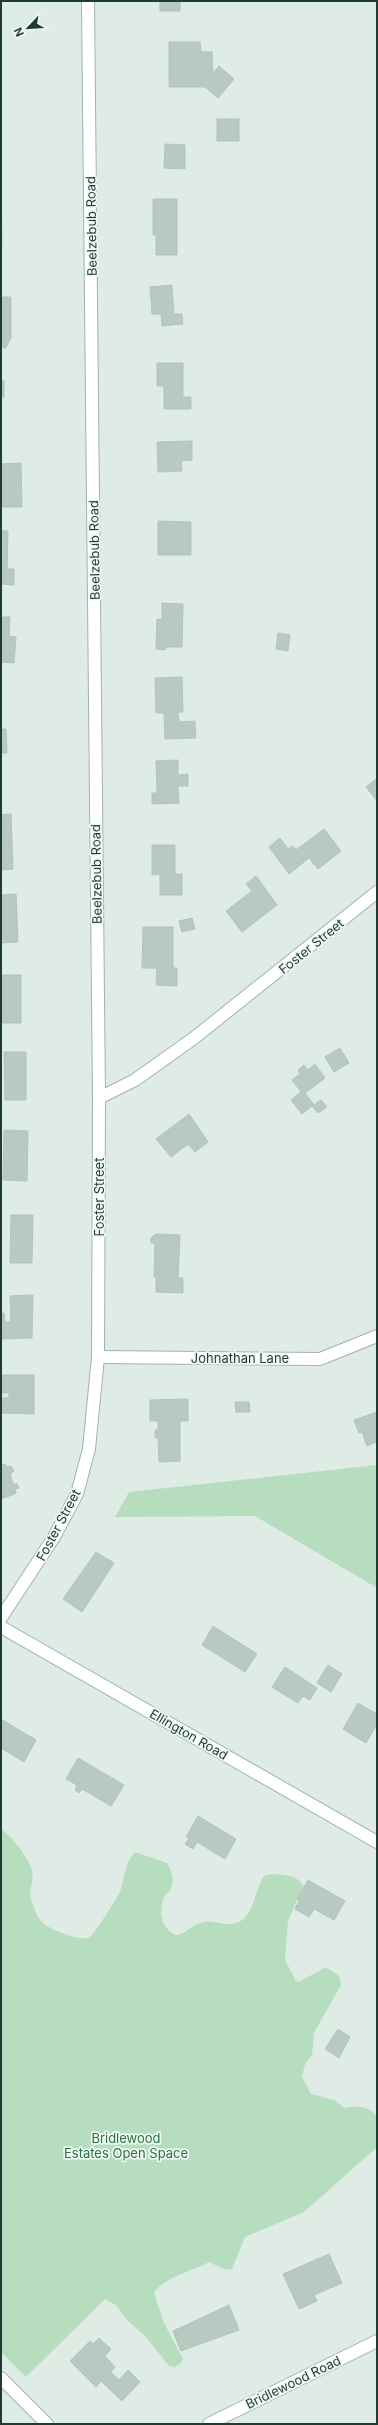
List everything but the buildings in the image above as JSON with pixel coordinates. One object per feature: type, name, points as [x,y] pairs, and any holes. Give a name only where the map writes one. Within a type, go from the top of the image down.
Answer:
[{"type":"street","name":"Beelzebub Road","points":[[88,1],[98,1098]]},
{"type":"street","name":"Foster Street","points":[[1,1618],[54,1537],[77,1494],[89,1449],[98,1358],[98,1098],[135,1080],[194,1038],[377,892]]},
{"type":"street","name":"Johnathan Lane","points":[[98,1358],[320,1359],[377,1336]]},
{"type":"street","name":"Ellington Road","points":[[1,1627],[377,1842]]},
{"type":"street","name":"Bridlewood Road","points":[[209,2424],[377,2341]]},
{"type":"street","points":[[1,2378],[47,2424]]},
{"type":"green space","points":[[377,1465],[377,1588],[255,1516],[115,1517],[129,1492]]},
{"type":"green space","name":"Bridlewood Estates Open Space","points":[[1,1829],[18,1846],[31,1867],[33,1875],[30,1895],[39,1919],[50,1928],[73,1937],[90,1937],[97,1928],[112,1906],[121,1889],[129,1860],[135,1852],[167,1863],[169,1866],[172,1876],[172,1886],[163,1900],[161,1911],[165,1925],[176,1935],[204,1922],[231,1924],[239,1922],[249,1912],[264,1876],[279,1874],[297,1879],[303,1886],[288,1921],[285,1960],[296,1981],[299,1982],[326,1967],[339,1976],[341,1985],[314,2033],[312,2055],[305,2064],[302,2077],[311,2094],[334,2100],[345,2108],[366,2108],[377,2116],[377,2147],[304,2212],[245,2237],[232,2269],[226,2270],[209,2262],[179,2275],[159,2287],[154,2293],[164,2323],[183,2359],[180,2364],[175,2367],[169,2366],[146,2337],[127,2320],[116,2305],[105,2299],[26,2377],[1,2352]]}]
